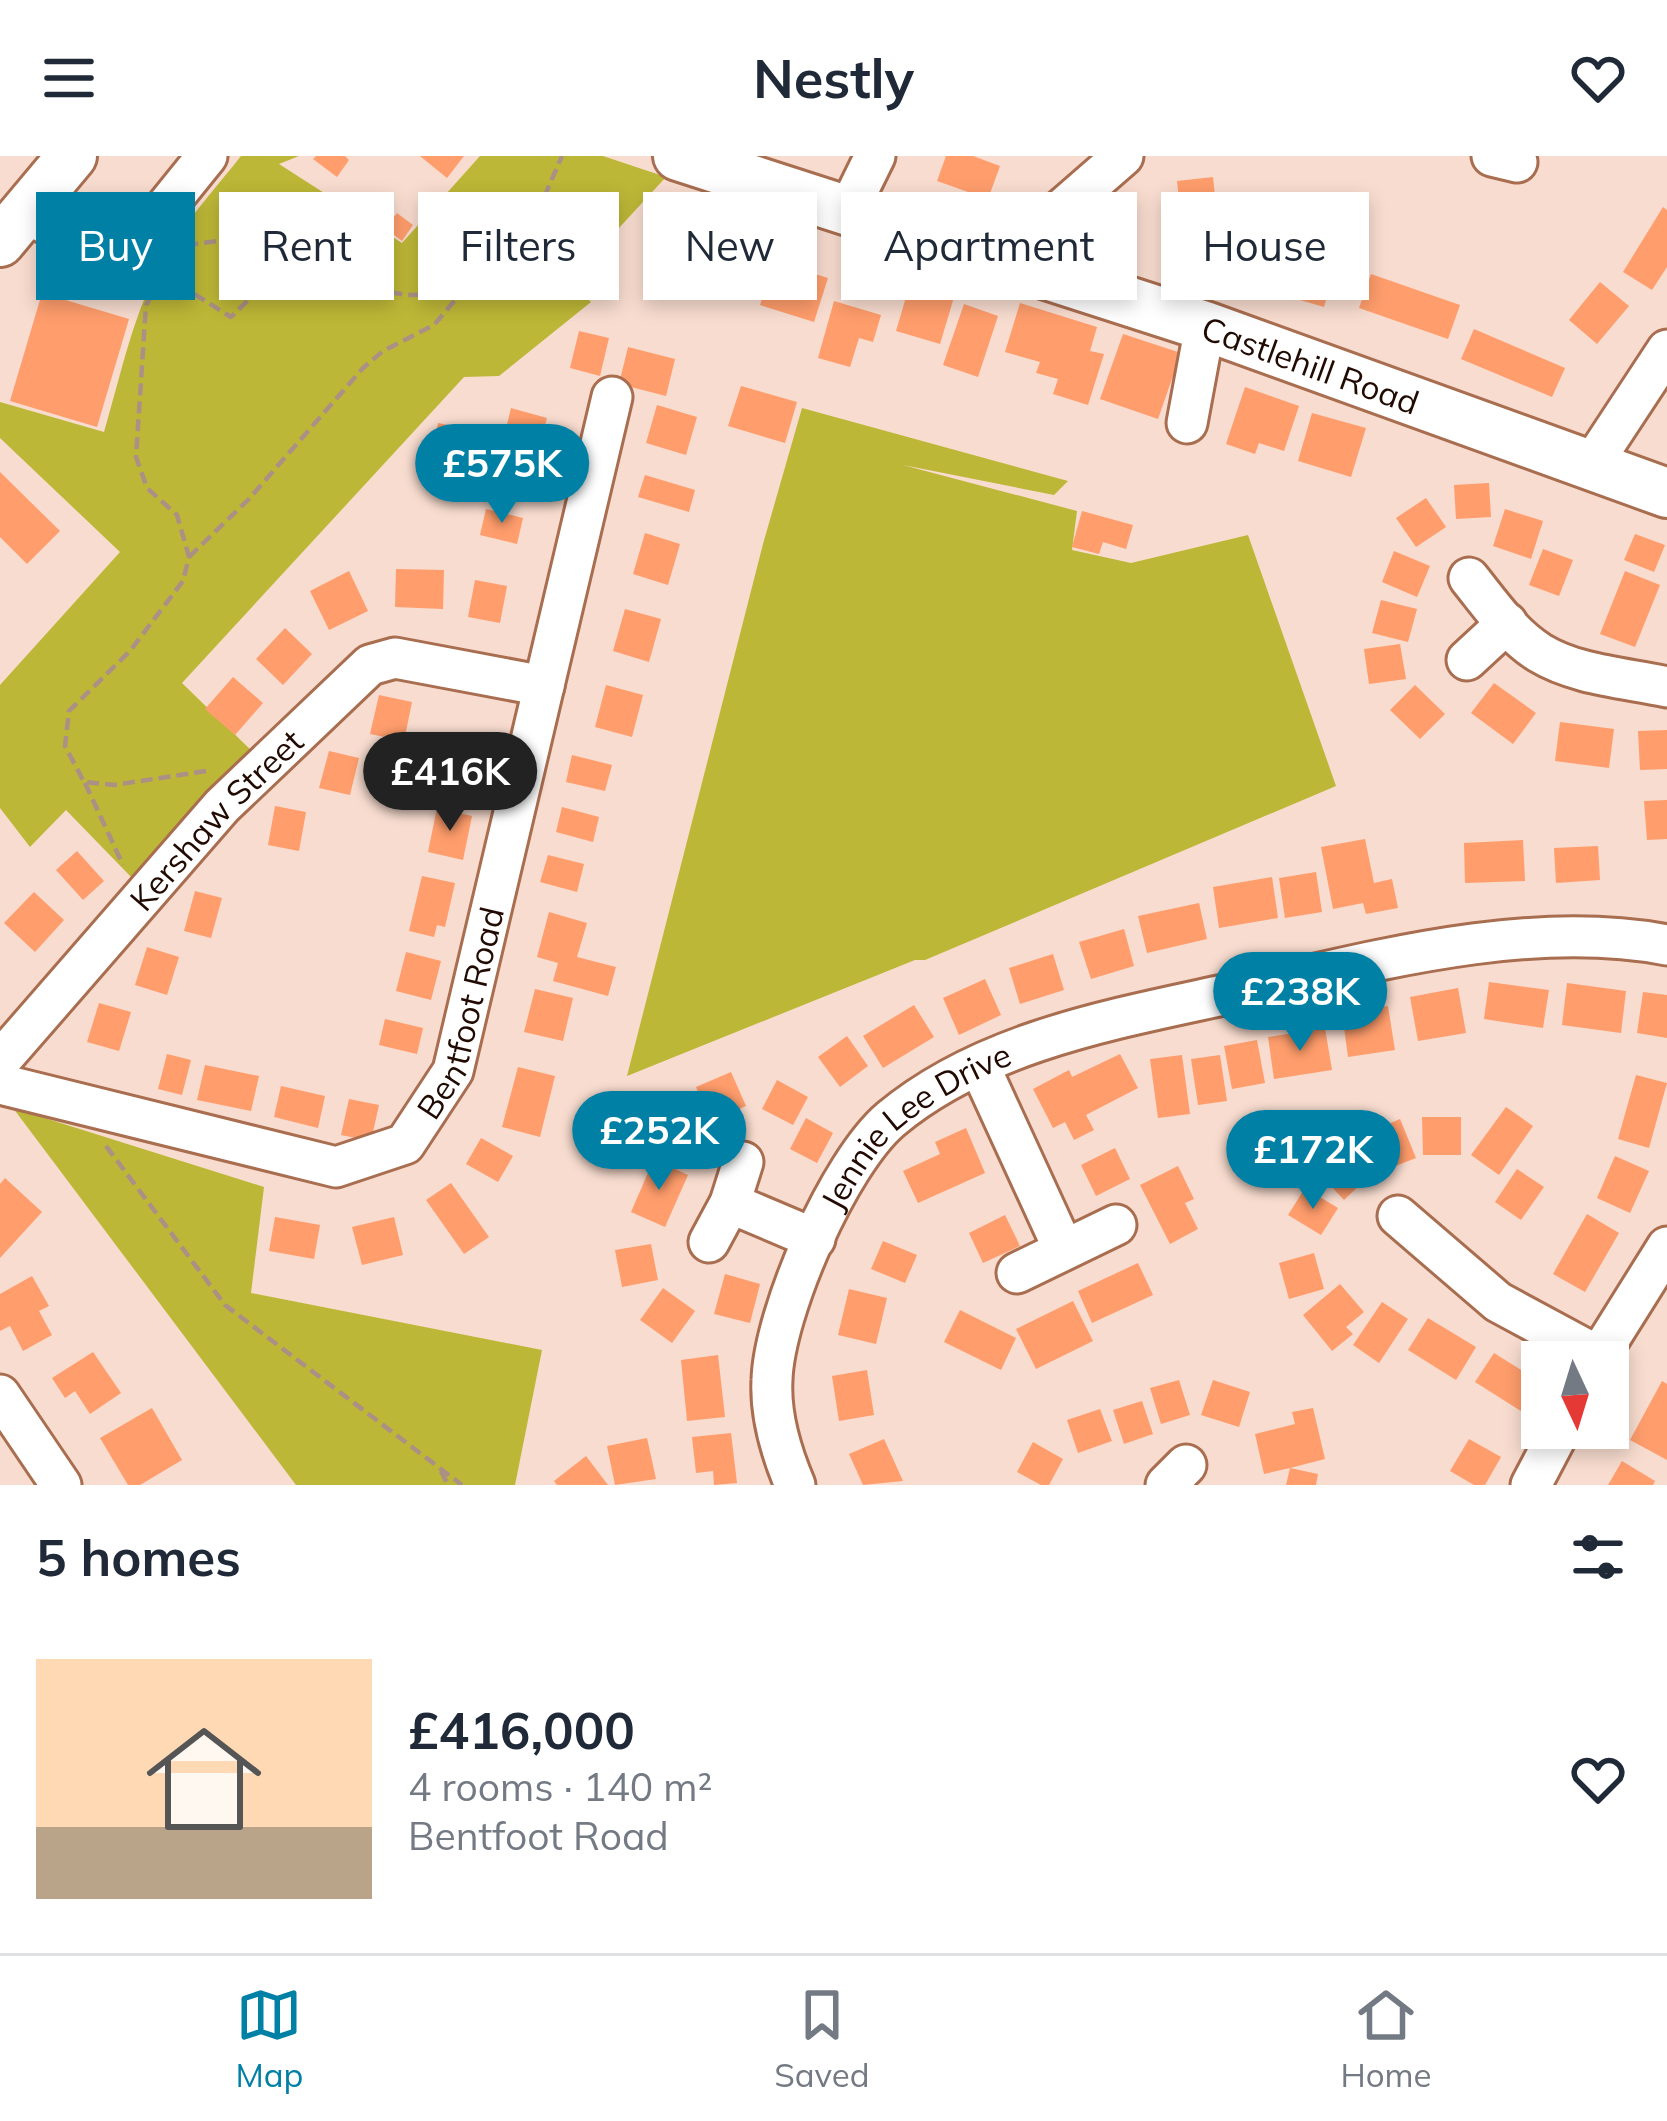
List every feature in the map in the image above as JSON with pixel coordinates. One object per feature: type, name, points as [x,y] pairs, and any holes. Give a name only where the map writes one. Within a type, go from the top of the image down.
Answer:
[{"type":"main road","name":"Castlehill Road","points":[[678,156],[841,211]]},
{"type":"main road","points":[[13,227],[63,159]]},
{"type":"main road","name":"Castlehill Road","points":[[1124,300],[1667,493]]},
{"type":"street","points":[[13,227],[118,265],[207,156]]},
{"type":"street","points":[[858,192],[875,156]]},
{"type":"street","points":[[1082,192],[1123,156]]},
{"type":"street","points":[[1187,423],[1205,326]]},
{"type":"street","points":[[1592,464],[1667,350]]},
{"type":"street","name":"Bentfoot Road","points":[[0,1084],[336,1167],[405,1144],[453,1071],[612,397]]},
{"type":"street","points":[[1468,578],[1541,654],[1575,668],[1667,687]]},
{"type":"street","points":[[1467,660],[1507,623]]},
{"type":"street","name":"Kershaw Street","points":[[0,1061],[265,762],[370,664],[395,658],[544,686]]},
{"type":"street","name":"Jennie Lee Drive","points":[[791,1484],[775,1426],[772,1377],[785,1320],[815,1238],[848,1169],[890,1120],[979,1065],[1092,1024],[1483,943],[1546,938],[1667,945]]},
{"type":"street","points":[[979,1065],[1063,1248]]},
{"type":"street","points":[[709,1242],[730,1203],[743,1162]]},
{"type":"street","points":[[730,1203],[815,1238]]},
{"type":"street","points":[[1398,1216],[1498,1303],[1564,1341]]},
{"type":"street","points":[[1017,1274],[1116,1225]]},
{"type":"street","points":[[1607,1341],[1667,1247]]},
{"type":"street","points":[[0,1395],[61,1485]]},
{"type":"street","points":[[1531,1485],[1550,1449]]},
{"type":"path","points":[[546,192],[562,156]]},
{"type":"path","points":[[195,294],[232,317],[249,300]]},
{"type":"path","points":[[134,905],[122,860],[65,746],[69,711],[130,651],[183,581],[189,557],[177,515],[147,488],[136,457],[149,300]]},
{"type":"path","points":[[189,557],[248,500],[364,368],[383,351],[434,325],[455,300]]},
{"type":"path","points":[[84,782],[114,785],[265,762]]},
{"type":"path","points":[[83,1105],[95,1131],[225,1305],[462,1485]]},
{"type":"path","points":[[438,1466],[448,1485]]},
{"type":"shaded area","points":[[241,156],[299,156],[279,164],[323,192],[219,192],[219,300],[394,300],[394,238],[402,243],[418,225],[418,300],[591,302],[499,376],[464,377],[182,683],[256,755],[135,881],[66,810],[30,847],[0,808],[0,685],[120,552],[0,438],[0,402],[104,432],[144,300],[195,300],[195,214]]},
{"type":"shaded area","points":[[480,156],[603,156],[666,177],[652,192],[643,192],[643,202],[619,228],[619,192],[448,192]]},
{"type":"shaded area","points":[[802,408],[1068,481],[1054,495],[903,465],[1077,511],[1072,550],[1131,563],[1248,535],[1336,786],[925,960],[915,960],[627,1076],[763,544]]},
{"type":"shaded area","points":[[13,1108],[264,1187],[251,1293],[542,1350],[515,1485],[296,1485]]},
{"type":"building","points":[[420,156],[464,156],[447,178]]},
{"type":"building","points":[[946,156],[973,156],[1000,166],[991,192],[968,192],[937,181]]},
{"type":"building","points":[[313,159],[349,160],[337,177]]},
{"type":"building","points":[[1213,177],[1215,192],[1178,192],[1177,181]]},
{"type":"building","points":[[1663,207],[1667,210],[1667,267],[1652,290],[1623,272]]},
{"type":"building","points":[[397,213],[413,225],[402,241],[394,235]]},
{"type":"building","points":[[1371,274],[1460,305],[1448,339],[1359,308],[1362,300],[1369,300]]},
{"type":"building","points":[[817,275],[828,278],[814,322],[760,305],[762,300],[817,300]]},
{"type":"building","points":[[1600,282],[1629,306],[1597,344],[1569,320]]},
{"type":"building","points":[[40,300],[65,300],[129,319],[97,427],[10,401]]},
{"type":"building","points":[[905,300],[953,300],[940,344],[896,331]]},
{"type":"building","points":[[1300,300],[1326,300],[1324,307]]},
{"type":"building","points":[[834,301],[881,315],[873,342],[859,338],[850,367],[818,358]]},
{"type":"building","points":[[1020,303],[1097,327],[1090,351],[1104,354],[1088,405],[1053,394],[1058,379],[1036,373],[1040,362],[1005,352]]},
{"type":"building","points":[[964,304],[998,316],[978,377],[943,365]]},
{"type":"building","points":[[1474,329],[1565,368],[1552,397],[1461,359]]},
{"type":"building","points":[[579,331],[609,338],[600,376],[570,368]]},
{"type":"building","points":[[1123,334],[1181,353],[1158,419],[1100,399]]},
{"type":"building","points":[[628,347],[675,359],[666,396],[619,384]]},
{"type":"building","points":[[741,386],[797,402],[785,443],[728,426]]},
{"type":"building","points":[[1245,387],[1299,406],[1284,451],[1259,443],[1255,454],[1226,444]]},
{"type":"building","points":[[657,405],[697,417],[686,455],[646,443]]},
{"type":"building","points":[[511,408],[547,418],[540,443],[505,433]]},
{"type":"building","points":[[1312,413],[1366,428],[1351,477],[1298,461]]},
{"type":"building","points":[[438,423],[486,433],[481,459],[433,448]]},
{"type":"building","points":[[499,456],[536,465],[529,493],[492,484]]},
{"type":"building","points":[[0,472],[60,531],[27,564],[0,537]]},
{"type":"building","points":[[645,475],[695,490],[689,512],[638,497]]},
{"type":"building","points":[[1489,483],[1491,517],[1456,519],[1454,485]]},
{"type":"building","points":[[1426,498],[1446,527],[1416,547],[1396,518]]},
{"type":"building","points":[[486,509],[523,518],[517,544],[480,535]]},
{"type":"building","points":[[1505,509],[1543,521],[1531,559],[1493,546]]},
{"type":"building","points":[[1082,511],[1133,525],[1126,549],[1103,542],[1099,554],[1072,547]]},
{"type":"building","points":[[645,533],[680,544],[668,585],[633,574]]},
{"type":"building","points":[[1635,534],[1665,545],[1654,572],[1624,560]]},
{"type":"building","points":[[1543,549],[1573,560],[1559,596],[1529,585]]},
{"type":"building","points":[[1394,551],[1430,566],[1417,597],[1382,582]]},
{"type":"building","points":[[396,569],[444,570],[443,609],[395,607]]},
{"type":"building","points":[[349,571],[368,611],[329,630],[310,591]]},
{"type":"building","points":[[1625,571],[1660,585],[1635,647],[1600,634]]},
{"type":"building","points":[[475,580],[507,586],[500,623],[468,617]]},
{"type":"building","points":[[1381,600],[1417,609],[1408,642],[1372,633]]},
{"type":"building","points":[[625,609],[661,619],[649,662],[613,651]]},
{"type":"building","points":[[285,628],[312,654],[283,685],[256,659]]},
{"type":"building","points":[[1400,644],[1406,679],[1369,684],[1364,649]]},
{"type":"building","points":[[233,677],[263,703],[235,735],[205,709]]},
{"type":"building","points":[[1494,683],[1536,713],[1513,744],[1471,713]]},
{"type":"building","points":[[606,685],[643,695],[632,737],[595,727]]},
{"type":"building","points":[[1415,685],[1445,714],[1420,739],[1390,710]]},
{"type":"building","points":[[379,695],[412,702],[404,741],[370,734]]},
{"type":"building","points":[[1560,722],[1614,729],[1609,768],[1555,761]]},
{"type":"building","points":[[1667,730],[1667,769],[1640,770],[1638,731]]},
{"type":"building","points":[[329,751],[359,758],[350,795],[319,788]]},
{"type":"building","points":[[572,755],[612,765],[605,791],[566,782]]},
{"type":"building","points":[[449,757],[491,766],[485,793],[443,783]]},
{"type":"building","points":[[1667,800],[1667,839],[1647,840],[1644,801]]},
{"type":"building","points":[[275,806],[306,812],[299,851],[268,845]]},
{"type":"building","points":[[562,807],[599,817],[593,842],[556,832]]},
{"type":"building","points":[[437,808],[472,816],[463,860],[428,852]]},
{"type":"building","points":[[1365,839],[1374,883],[1392,879],[1398,908],[1366,914],[1363,903],[1333,909],[1321,847]]},
{"type":"building","points":[[1523,840],[1525,881],[1465,883],[1464,843]]},
{"type":"building","points":[[1598,846],[1600,880],[1556,883],[1554,848]]},
{"type":"building","points":[[77,851],[104,881],[83,900],[56,870]]},
{"type":"building","points":[[548,855],[584,864],[577,892],[540,882]]},
{"type":"building","points":[[1316,872],[1322,912],[1285,918],[1279,878]]},
{"type":"building","points":[[422,876],[455,883],[445,927],[437,925],[434,937],[409,931]]},
{"type":"building","points":[[1272,877],[1278,918],[1219,928],[1213,887]]},
{"type":"building","points":[[195,891],[222,898],[211,938],[184,931]]},
{"type":"building","points":[[34,892],[64,920],[35,952],[4,923]]},
{"type":"building","points":[[1199,903],[1207,939],[1147,953],[1138,916]]},
{"type":"building","points":[[549,912],[587,923],[577,957],[616,967],[608,996],[553,981],[558,963],[537,957]]},
{"type":"building","points":[[1124,929],[1134,966],[1091,979],[1079,942]]},
{"type":"building","points":[[147,947],[179,957],[167,995],[135,985]]},
{"type":"building","points":[[406,952],[441,961],[431,1000],[396,991]]},
{"type":"building","points":[[1053,954],[1064,990],[1020,1004],[1009,968]]},
{"type":"building","points":[[985,979],[1001,1015],[959,1035],[943,998]]},
{"type":"building","points":[[1489,982],[1549,990],[1543,1028],[1484,1019]]},
{"type":"building","points":[[1567,983],[1626,991],[1621,1033],[1562,1025]]},
{"type":"building","points":[[1458,988],[1466,1033],[1418,1041],[1410,997]]},
{"type":"building","points":[[535,989],[573,998],[563,1041],[524,1032]]},
{"type":"building","points":[[1643,992],[1667,995],[1667,1038],[1637,1033]]},
{"type":"building","points":[[99,1003],[131,1012],[119,1051],[87,1042]]},
{"type":"building","points":[[914,1005],[934,1037],[883,1068],[863,1036]]},
{"type":"building","points":[[1388,1006],[1395,1050],[1348,1057],[1342,1013]]},
{"type":"building","points":[[385,1019],[423,1028],[417,1054],[379,1045]]},
{"type":"building","points":[[1325,1028],[1332,1070],[1274,1079],[1268,1037]]},
{"type":"building","points":[[847,1036],[868,1066],[840,1087],[818,1057]]},
{"type":"building","points":[[1257,1040],[1265,1083],[1232,1089],[1224,1046]]},
{"type":"building","points":[[167,1054],[191,1060],[182,1095],[158,1089]]},
{"type":"building","points":[[1120,1054],[1138,1088],[1086,1115],[1094,1130],[1074,1140],[1065,1122],[1053,1128],[1033,1089],[1069,1070],[1072,1077]]},
{"type":"building","points":[[1182,1055],[1190,1114],[1158,1118],[1150,1059]]},
{"type":"building","points":[[1220,1055],[1227,1101],[1198,1105],[1191,1059]]},
{"type":"building","points":[[205,1065],[259,1076],[251,1111],[197,1100]]},
{"type":"building","points":[[518,1067],[555,1076],[540,1137],[502,1127]]},
{"type":"building","points":[[731,1072],[746,1106],[710,1122],[696,1087]]},
{"type":"building","points":[[1636,1075],[1667,1083],[1649,1148],[1618,1139]]},
{"type":"building","points":[[777,1080],[808,1097],[793,1125],[762,1109]]},
{"type":"building","points":[[281,1086],[325,1096],[318,1128],[274,1117]]},
{"type":"building","points":[[349,1099],[379,1105],[371,1141],[341,1135]]},
{"type":"building","points":[[1506,1107],[1533,1126],[1499,1175],[1471,1155]]},
{"type":"building","points":[[666,1117],[696,1129],[683,1160],[654,1148]]},
{"type":"building","points":[[1422,1117],[1461,1117],[1461,1155],[1423,1155]]},
{"type":"building","points":[[806,1118],[833,1133],[817,1163],[790,1149]]},
{"type":"building","points":[[1400,1119],[1416,1158],[1380,1172],[1364,1134]]},
{"type":"building","points":[[966,1128],[985,1173],[918,1203],[903,1171],[940,1154],[935,1142]]},
{"type":"building","points":[[481,1138],[513,1156],[498,1182],[466,1164]]},
{"type":"building","points":[[1115,1148],[1130,1179],[1096,1196],[1081,1165]]},
{"type":"building","points":[[1343,1150],[1368,1177],[1344,1200],[1318,1172]]},
{"type":"building","points":[[1615,1156],[1649,1171],[1630,1213],[1597,1198]]},
{"type":"building","points":[[654,1159],[688,1175],[665,1227],[631,1212]]},
{"type":"building","points":[[1178,1166],[1194,1199],[1185,1203],[1198,1229],[1170,1244],[1140,1185]]},
{"type":"building","points":[[1517,1169],[1544,1187],[1521,1220],[1495,1202]]},
{"type":"building","points":[[5,1178],[42,1212],[0,1258],[0,1184]]},
{"type":"building","points":[[451,1183],[489,1237],[464,1254],[426,1200]]},
{"type":"building","points":[[1305,1188],[1338,1208],[1321,1235],[1288,1215]]},
{"type":"building","points":[[1587,1214],[1619,1233],[1585,1292],[1553,1274]]},
{"type":"building","points":[[1005,1215],[1020,1246],[983,1263],[969,1233]]},
{"type":"building","points":[[275,1217],[320,1225],[314,1259],[269,1251]]},
{"type":"building","points":[[394,1217],[403,1255],[362,1265],[352,1227]]},
{"type":"building","points":[[883,1241],[917,1255],[905,1283],[871,1269]]},
{"type":"building","points":[[651,1244],[658,1280],[622,1287],[615,1250]]},
{"type":"building","points":[[1314,1253],[1324,1289],[1289,1299],[1279,1263]]},
{"type":"building","points":[[1138,1263],[1153,1295],[1092,1323],[1078,1291]]},
{"type":"building","points":[[725,1274],[760,1284],[750,1323],[714,1314]]},
{"type":"building","points":[[32,1276],[49,1306],[39,1311],[52,1335],[23,1351],[10,1326],[0,1331],[0,1294]]},
{"type":"building","points":[[1340,1284],[1364,1312],[1346,1327],[1353,1334],[1332,1351],[1303,1315]]},
{"type":"building","points":[[663,1288],[695,1311],[672,1343],[640,1320]]},
{"type":"building","points":[[849,1289],[887,1298],[876,1344],[838,1335]]},
{"type":"building","points":[[1073,1301],[1093,1341],[1036,1369],[1016,1329]]},
{"type":"building","points":[[1382,1302],[1408,1319],[1379,1363],[1353,1345]]},
{"type":"building","points":[[960,1310],[1016,1338],[1001,1370],[944,1342]]},
{"type":"building","points":[[1428,1318],[1476,1347],[1456,1380],[1408,1350]]},
{"type":"building","points":[[93,1352],[121,1393],[90,1414],[75,1391],[65,1398],[52,1378]]},
{"type":"building","points":[[1494,1353],[1521,1370],[1521,1411],[1475,1382]]},
{"type":"building","points":[[718,1355],[725,1417],[687,1421],[681,1360]]},
{"type":"building","points":[[867,1370],[874,1415],[839,1421],[832,1376]]},
{"type":"building","points":[[1179,1380],[1190,1415],[1161,1424],[1150,1388]]},
{"type":"building","points":[[1213,1380],[1250,1392],[1239,1427],[1201,1415]]},
{"type":"building","points":[[1662,1381],[1667,1384],[1667,1460],[1630,1440]]},
{"type":"building","points":[[1142,1401],[1153,1434],[1124,1444],[1113,1410]]},
{"type":"building","points":[[152,1408],[182,1460],[140,1485],[128,1485],[100,1438]]},
{"type":"building","points":[[1313,1408],[1325,1459],[1264,1474],[1255,1434],[1295,1424],[1292,1412]]},
{"type":"building","points":[[1100,1409],[1112,1441],[1078,1453],[1067,1420]]},
{"type":"building","points":[[731,1433],[737,1483],[714,1485],[713,1471],[696,1473],[692,1437]]},
{"type":"building","points":[[647,1438],[656,1479],[615,1485],[607,1446]]},
{"type":"building","points":[[884,1439],[903,1481],[863,1485],[849,1454]]},
{"type":"building","points":[[1469,1439],[1501,1457],[1485,1485],[1474,1485],[1450,1471]]},
{"type":"building","points":[[1033,1442],[1063,1459],[1049,1485],[1017,1472]]},
{"type":"building","points":[[586,1456],[608,1485],[557,1485],[554,1481]]},
{"type":"building","points":[[1622,1461],[1655,1481],[1653,1485],[1608,1485]]},
{"type":"building","points":[[1290,1468],[1318,1474],[1316,1485],[1286,1485]]}]
